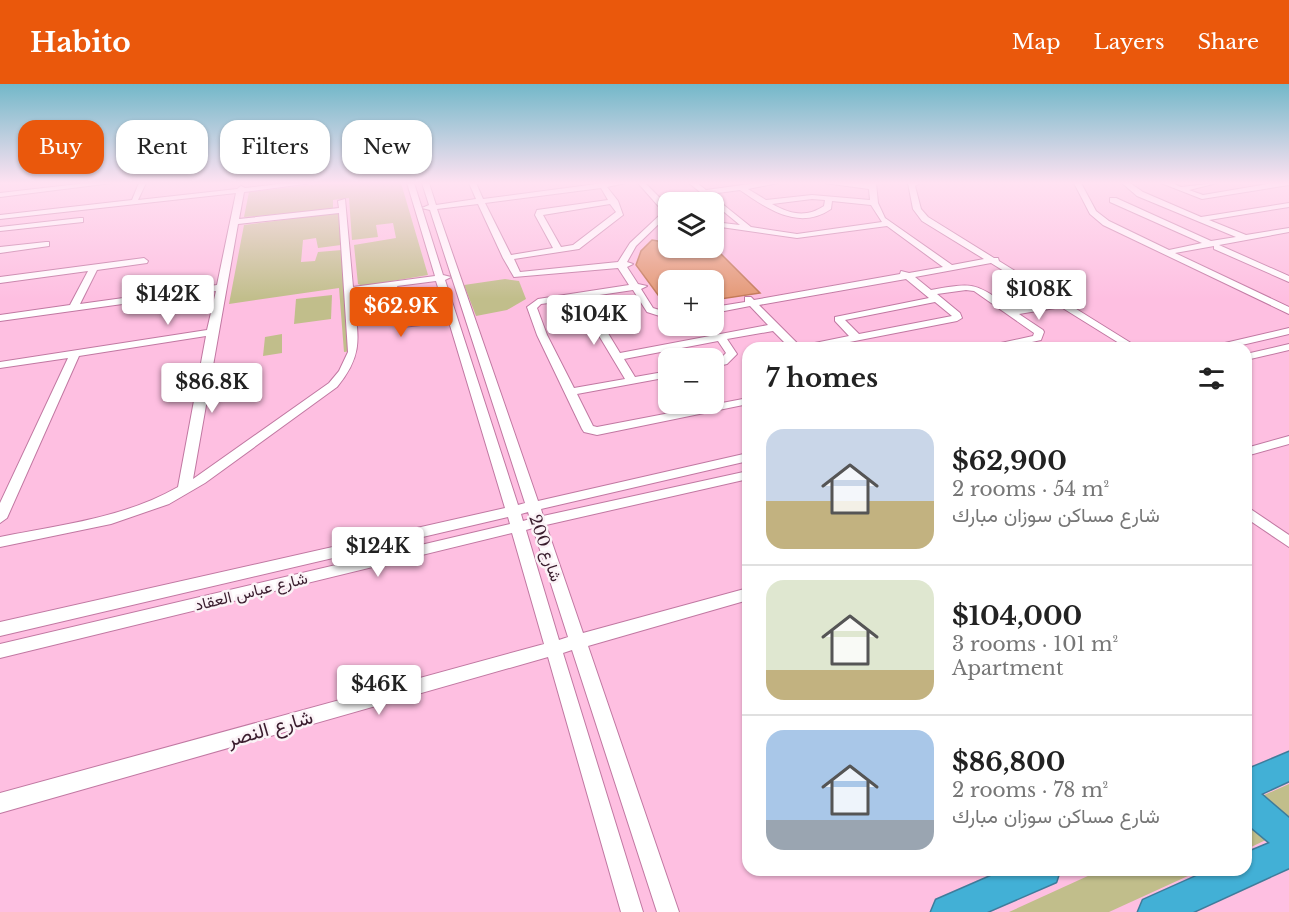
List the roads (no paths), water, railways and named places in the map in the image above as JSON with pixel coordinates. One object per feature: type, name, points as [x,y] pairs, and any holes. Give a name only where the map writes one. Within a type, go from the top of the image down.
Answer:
[{"type":"highway","points":[[1252,782],[1289,766]]},
{"type":"highway","points":[[1252,806],[1262,817],[1289,837]]},
{"type":"highway","points":[[1252,866],[1289,850]]},
{"type":"highway","points":[[948,912],[1030,876]]},
{"type":"highway","points":[[1155,912],[1230,876]]},
{"type":"street","points":[[40,225],[43,222]]},
{"type":"street","points":[[0,229],[67,222]]},
{"type":"street","points":[[184,490],[212,332],[235,222]]},
{"type":"street","points":[[0,542],[111,519],[150,506],[184,490],[318,399],[339,379],[352,352],[344,222]]},
{"type":"street","name":"شارع 200","points":[[430,222],[538,522],[668,912]]},
{"type":"street","points":[[490,222],[507,258],[520,276],[625,264],[658,227]]},
{"type":"street","points":[[541,222],[558,250]]},
{"type":"street","points":[[507,258],[579,246],[611,222]]},
{"type":"street","points":[[740,222],[750,230]]},
{"type":"street","points":[[885,222],[949,267]]},
{"type":"street","points":[[929,222],[1133,342]]},
{"type":"street","points":[[936,222],[1061,304],[1124,342]]},
{"type":"street","points":[[1108,222],[1289,308]]},
{"type":"street","points":[[1112,222],[1133,235],[1289,308]]},
{"type":"street","points":[[1161,222],[1289,279]]},
{"type":"street","points":[[1207,222],[1245,238]]},
{"type":"street","points":[[724,226],[797,236],[887,224]]},
{"type":"street","points":[[1175,253],[1289,232]]},
{"type":"street","points":[[1214,246],[1245,238],[1261,237]]},
{"type":"street","points":[[0,250],[46,244]]},
{"type":"street","points":[[724,304],[949,267],[990,258]]},
{"type":"street","points":[[0,280],[144,261]]},
{"type":"street","points":[[625,264],[650,310],[658,313]]},
{"type":"street","points":[[73,308],[94,268]]},
{"type":"street","points":[[835,342],[957,318],[957,315],[906,274]]},
{"type":"street","name":"شارع 200","points":[[448,277],[453,318],[633,912]]},
{"type":"street","points":[[348,290],[448,277]]},
{"type":"street","points":[[392,284],[406,325],[453,318]]},
{"type":"street","points":[[0,318],[223,287]]},
{"type":"street","points":[[638,287],[538,302],[532,307],[588,429],[593,431],[742,402]]},
{"type":"street","points":[[638,287],[658,307]]},
{"type":"street","points":[[857,338],[838,319],[973,288],[1013,312],[1036,329],[1039,335],[1015,342]]},
{"type":"street","points":[[580,296],[632,381]]},
{"type":"street","points":[[724,308],[750,301]]},
{"type":"street","points":[[750,301],[790,342]]},
{"type":"street","points":[[1013,312],[1061,304]]},
{"type":"street","points":[[617,357],[776,327]]},
{"type":"street","points":[[1241,342],[1289,331]]},
{"type":"street","points":[[0,365],[212,332]]},
{"type":"street","points":[[721,338],[732,354],[724,361]]},
{"type":"street","points":[[1249,340],[1269,351]]},
{"type":"street","points":[[1252,355],[1289,347]]},
{"type":"street","points":[[0,518],[75,354]]},
{"type":"street","points":[[570,392],[658,376]]},
{"type":"street","points":[[1252,450],[1289,440]]},
{"type":"street","name":"شارع عباس العقاد","points":[[0,629],[742,458]]},
{"type":"street","name":"شارع عباس العقاد","points":[[0,651],[538,522],[742,476]]},
{"type":"street","points":[[1252,515],[1289,542]]},
{"type":"street","points":[[439,529],[443,545]]},
{"type":"street","name":"شارع النصر","points":[[0,803],[742,596]]}]
